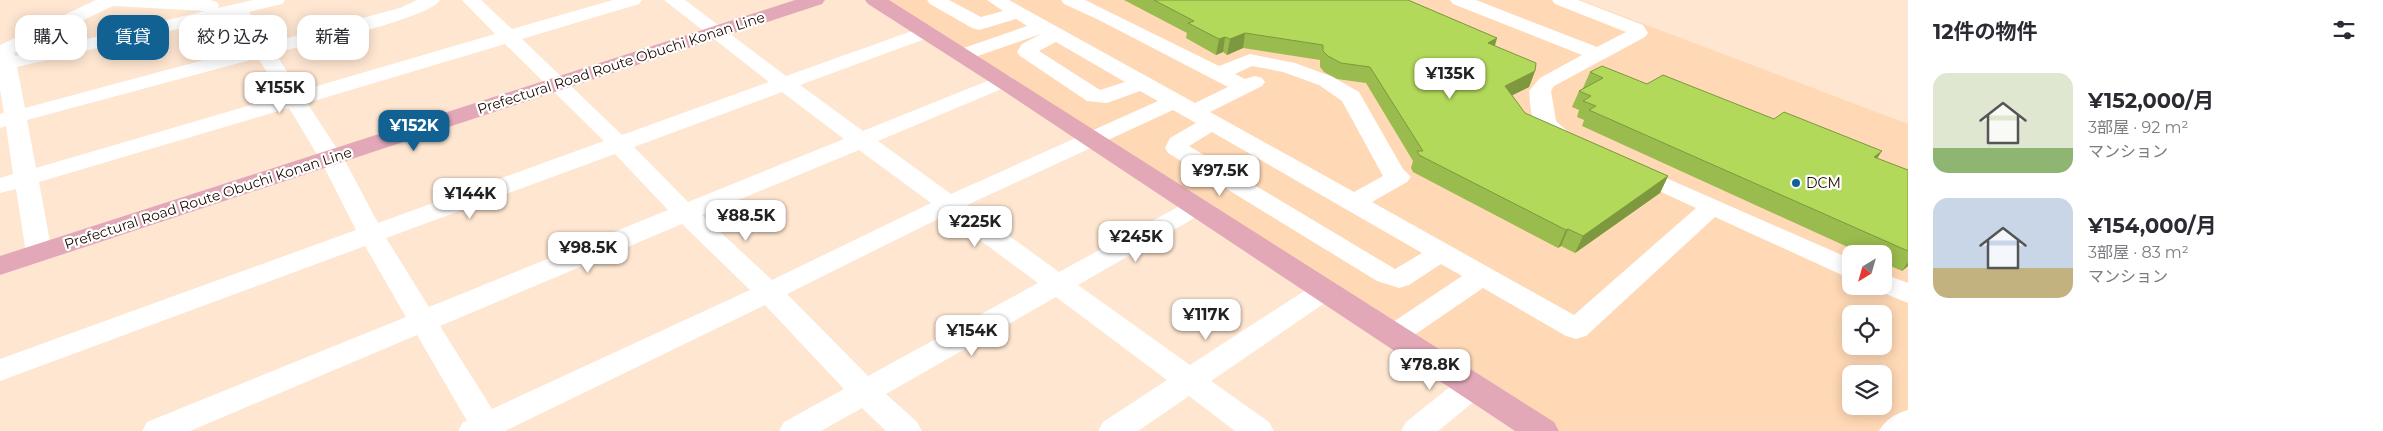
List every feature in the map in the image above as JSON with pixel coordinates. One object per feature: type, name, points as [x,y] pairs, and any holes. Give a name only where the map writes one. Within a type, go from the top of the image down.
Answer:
[{"type":"main road","name":"Prefectural Road Route Obuchi Konan Line","points":[[0,266],[815,0]]},
{"type":"main road","points":[[875,0],[1004,81],[1542,431]]},
{"type":"street","points":[[3,58],[109,0],[237,8]]},
{"type":"street","points":[[3,58],[276,0]]},
{"type":"street","points":[[287,44],[407,12],[431,0]]},
{"type":"street","points":[[471,0],[620,146],[684,212],[769,292],[865,392],[906,431]]},
{"type":"street","points":[[0,186],[633,0]]},
{"type":"street","points":[[673,0],[783,83],[1258,431]]},
{"type":"street","points":[[936,0],[979,24],[1018,13]]},
{"type":"street","points":[[996,0],[1576,329],[1713,206]]},
{"type":"street","points":[[1070,0],[1106,16],[1244,87]]},
{"type":"street","points":[[1460,0],[1598,54]]},
{"type":"street","points":[[1560,0],[1636,29],[1638,33],[1547,82],[1540,91],[1543,120],[1548,127],[1569,142],[1587,150]]},
{"type":"street","points":[[237,8],[241,15]]},
{"type":"street","points":[[962,55],[1049,31]]},
{"type":"street","points":[[1049,31],[1028,48],[1027,52],[1095,96],[1107,97],[1142,82]]},
{"type":"street","points":[[0,370],[371,234],[620,146],[783,83],[926,32]]},
{"type":"street","points":[[3,58],[8,119],[27,178],[39,253]]},
{"type":"street","points":[[8,119],[226,60]]},
{"type":"street","points":[[269,60],[330,158],[371,234],[424,320],[483,429],[949,204],[1092,138],[1194,112],[1288,68]]},
{"type":"street","points":[[1217,74],[1250,60],[1288,68],[1326,81],[1351,97],[1394,174],[1398,177],[1355,202]]},
{"type":"street","points":[[158,431],[1004,81]]},
{"type":"street","points":[[1194,112],[1176,148],[1386,275],[1399,279],[1442,252]]},
{"type":"street","points":[[1614,162],[1842,265]]},
{"type":"street","points":[[795,431],[1196,207]]},
{"type":"street","points":[[1394,335],[1483,276]]},
{"type":"street","points":[[1892,287],[1908,294]]},
{"type":"street","points":[[1114,431],[1325,290]]},
{"type":"street","points":[[1417,431],[1472,386]]},
{"type":"street","points":[[1895,431],[1908,422]]},
{"type":"shaded area","points":[[874,0],[1580,0],[1908,124],[1908,422],[1895,431],[1541,431]]},
{"type":"building","points":[[1154,0],[1408,0],[1497,38],[1488,43],[1536,63],[1535,71],[1505,86],[1525,113],[1668,176],[1583,236],[1568,229],[1566,230],[1419,155],[1417,151],[1423,151],[1370,67],[1341,63],[1323,51],[1323,45],[1245,33],[1230,39],[1225,37],[1219,39],[1188,23],[1194,21]]},
{"type":"building","name":"DCM","points":[[1602,66],[1647,84],[1663,75],[1774,119],[1784,112],[1882,151],[1874,157],[1908,170],[1908,251],[1589,110],[1596,106],[1583,101],[1591,96],[1579,91],[1603,78],[1590,72]]},
{"type":"place","name":"DCM","points":[[1796,183]]}]
